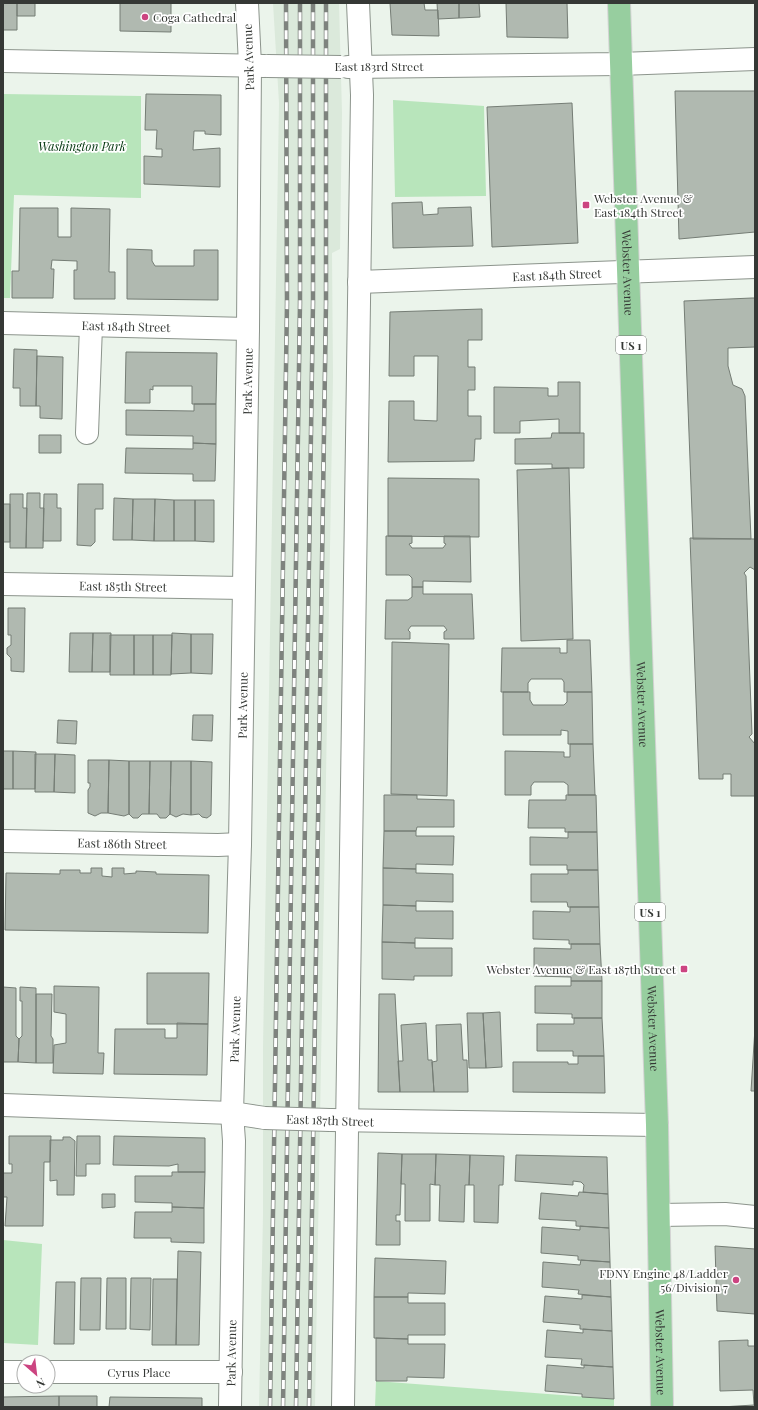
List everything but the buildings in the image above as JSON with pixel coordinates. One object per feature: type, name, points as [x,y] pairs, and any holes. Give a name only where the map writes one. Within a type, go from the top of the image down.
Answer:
[{"type":"main road","name":"Webster Avenue","points":[[619,3],[660,1215],[662,1407]]},
{"type":"street","name":"Park Avenue","points":[[230,1407],[234,1141],[232,1113],[240,844],[248,329],[258,65],[247,3]]},
{"type":"street","points":[[343,1407],[338,1120],[360,282],[351,67],[358,3]]},
{"type":"street","name":"East 183rd Street","points":[[3,61],[351,67],[620,64],[755,59]]},
{"type":"street","name":"East 184th Street","points":[[360,282],[755,267]]},
{"type":"street","name":"East 184th Street","points":[[3,323],[248,329]]},
{"type":"street","points":[[87,433],[91,326]]},
{"type":"street","name":"East 185th Street","points":[[3,584],[243,588]]},
{"type":"street","name":"East 186th Street","points":[[3,841],[218,845],[240,844]]},
{"type":"street","name":"East 187th Street","points":[[3,1104],[232,1113],[266,1118],[657,1125]]},
{"type":"street","points":[[660,1215],[725,1214],[755,1217]]},
{"type":"street","points":[[3,1372],[16,1372]]},
{"type":"street","name":"Cyrus Place","points":[[56,1372],[231,1372]]},
{"type":"shaded area","points":[[273,3],[339,3],[342,113],[340,249],[332,253],[333,376],[315,1407],[259,1407],[263,1215],[263,1048],[279,103]]},
{"type":"green space","name":"Washington Park","points":[[3,94],[141,96],[141,198],[14,195],[10,298],[3,298]]},
{"type":"green space","points":[[393,100],[484,106],[486,196],[395,197]]},
{"type":"green space","points":[[3,1240],[42,1244],[38,1345],[3,1343]]},
{"type":"green space","points":[[376,1381],[614,1399],[614,1407],[375,1407]]},
{"type":"railway","points":[[270,1407],[287,303],[286,3]]},
{"type":"railway","points":[[283,1407],[300,303],[300,3]]},
{"type":"railway","points":[[296,1407],[313,303],[313,3]]},
{"type":"railway","points":[[309,1407],[326,303],[326,3]]},
{"type":"place","name":"Coga Cathedral","points":[[145,17]]},
{"type":"place","name":"Webster Avenue & East 184th Street","points":[[586,205]]},
{"type":"place","name":"Webster Avenue & East 187th Street","points":[[684,969]]},
{"type":"place","name":"FDNY Engine 48/Ladder 56/Division 7","points":[[736,1280]]}]
